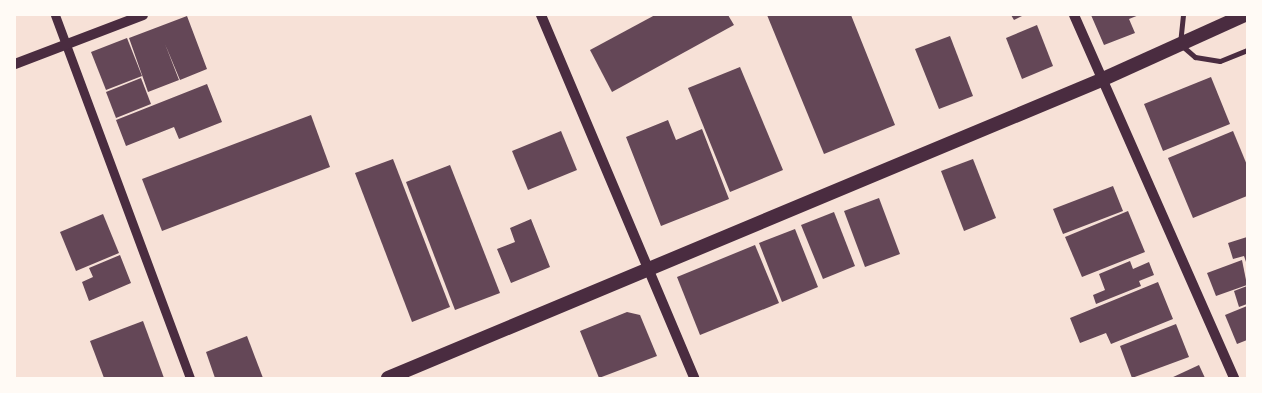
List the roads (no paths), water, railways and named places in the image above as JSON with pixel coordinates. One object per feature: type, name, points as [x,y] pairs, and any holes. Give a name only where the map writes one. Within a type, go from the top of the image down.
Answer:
[{"type":"highway","points":[[388,378],[1101,80],[1245,15]]},
{"type":"main road","points":[[15,64],[143,15]]},
{"type":"main road","points":[[541,15],[694,378]]},
{"type":"main road","points":[[1074,15],[1101,80],[1234,378]]},
{"type":"street","points":[[55,15],[190,378]]},
{"type":"street","points":[[1183,15],[1180,44],[1195,57],[1220,61],[1247,50]]}]
